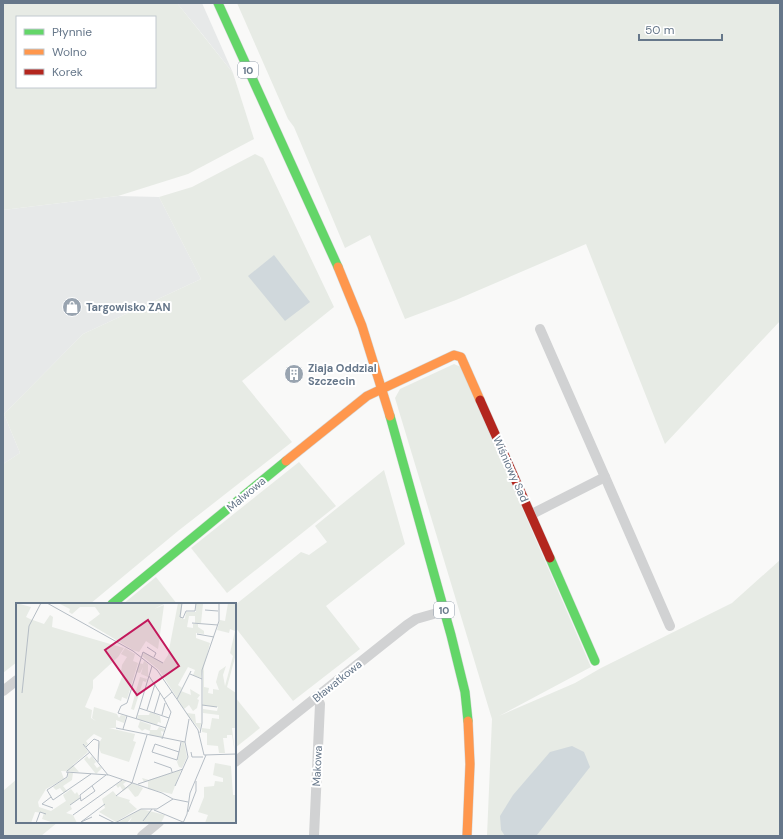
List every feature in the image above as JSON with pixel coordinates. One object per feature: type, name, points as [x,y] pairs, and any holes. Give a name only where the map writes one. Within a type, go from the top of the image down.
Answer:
[{"type":"main road","name":"10","points":[[218,3],[335,260],[362,326],[383,389],[462,678],[468,714],[470,764],[467,836]]},
{"type":"main road","name":"Wiśniowy Sad","points":[[383,389],[454,355],[461,357],[532,514],[595,661]]},
{"type":"main road","name":"Malwowa","points":[[113,603],[352,407],[367,396],[383,389]]},
{"type":"street","points":[[540,329],[670,626]]},
{"type":"street","points":[[532,514],[605,477]]},
{"type":"street","name":"Bławatkowa","points":[[236,761],[407,625],[416,619],[444,611]]},
{"type":"street","points":[[3,691],[16,681]]},
{"type":"street","name":"Makowa","points":[[314,836],[320,704],[316,697]]},
{"type":"street","points":[[142,836],[158,823]]},
{"type":"shaded area","points":[[3,3],[177,3],[233,73],[254,139],[188,174],[118,196],[3,210]]},
{"type":"shaded area","points":[[177,3],[202,3],[233,73],[203,35]]},
{"type":"shaded area","points":[[237,3],[780,3],[780,321],[665,444],[586,244],[456,300],[405,319],[370,235],[345,248],[294,127],[288,119]]},
{"type":"shaded area","points":[[255,154],[263,158],[334,307],[242,381],[292,442],[178,531],[91,603],[16,603],[16,663],[3,673],[3,464],[20,453],[4,414],[83,334],[201,279],[159,197],[192,187]]},
{"type":"shaded area","name":"Targowisko ZAN","points":[[118,196],[159,197],[201,279],[83,334],[4,414],[20,453],[3,464],[3,210]]},
{"type":"shaded area","points":[[274,255],[310,302],[285,321],[248,276]]},
{"type":"shaded area","points":[[454,364],[461,367],[591,667],[499,716],[575,683],[601,668],[732,603],[780,560],[780,836],[487,836],[492,719],[395,398],[400,389]]},
{"type":"shaded area","points":[[299,462],[336,506],[227,593],[191,548]]},
{"type":"shaded area","points":[[384,470],[405,544],[326,606],[360,649],[293,701],[236,628],[236,604],[301,552],[309,555],[327,542],[315,526]]},
{"type":"shaded area","points":[[156,577],[176,603],[124,603]]},
{"type":"shaded area","points":[[236,698],[260,728],[236,747]]},
{"type":"shaded area","points":[[572,746],[584,752],[590,767],[537,835],[505,836],[501,830],[500,816],[513,795],[550,752]]},
{"type":"shaded area","points":[[16,780],[16,823],[57,823],[41,836],[3,836],[3,791]]},
{"type":"traffic: fast","points":[[218,3],[338,267]]},
{"type":"traffic: fast","points":[[390,416],[451,635],[465,692],[468,721]]},
{"type":"traffic: fast","points":[[113,603],[286,461]]},
{"type":"traffic: fast","points":[[550,558],[595,661]]},
{"type":"traffic: slow","points":[[338,267],[362,326],[390,416]]},
{"type":"traffic: slow","points":[[286,461],[367,396],[454,355],[461,357],[480,400]]},
{"type":"traffic: slow","points":[[467,836],[470,764],[468,721]]},
{"type":"traffic: jam","points":[[480,400],[550,558]]},
{"type":"place","name":"Targowisko ZAN","points":[[72,307]]},
{"type":"place","name":"Ziaja Oddzial Szczecin","points":[[294,374]]}]
